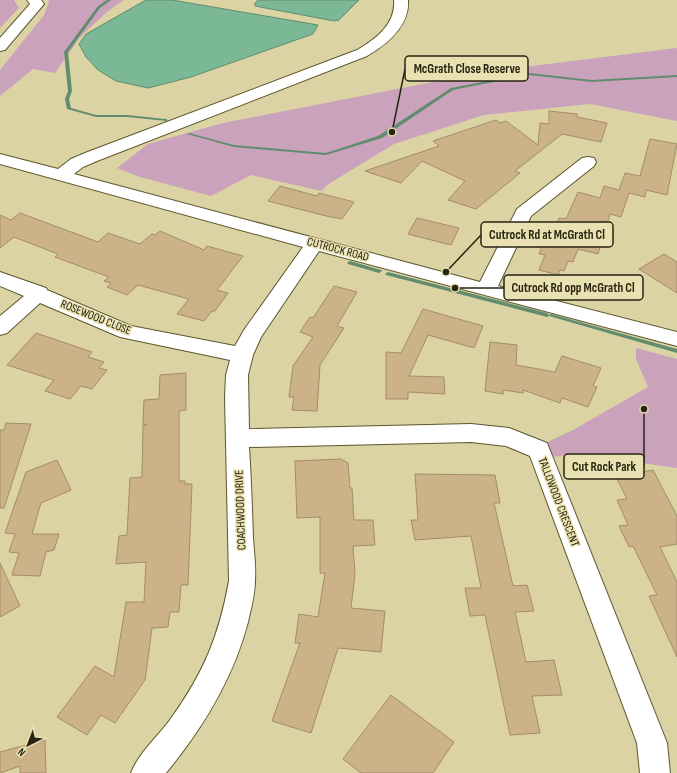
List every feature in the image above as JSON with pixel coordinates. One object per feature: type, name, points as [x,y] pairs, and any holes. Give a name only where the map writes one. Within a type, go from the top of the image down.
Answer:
[{"type":"street","points":[[0,47],[37,4],[34,0]]},
{"type":"street","points":[[62,175],[77,163],[91,157],[362,53],[377,45],[391,30],[401,15],[401,0]]},
{"type":"street","name":"CUTROCK ROAD","points":[[0,158],[486,290],[677,339]]},
{"type":"street","points":[[486,290],[523,213],[588,162]]},
{"type":"street","name":"COACHWOOD DRIVE","points":[[146,773],[174,740],[204,696],[220,665],[231,634],[239,603],[242,581],[236,397],[237,375],[242,354],[262,318],[315,243]]},
{"type":"street","name":"ROSEWOOD CLOSE","points":[[0,278],[39,293],[127,332],[242,354]]},
{"type":"street","points":[[0,328],[39,293]]},
{"type":"street","name":"TALLOWOOD CRESCENT","points":[[237,438],[268,436],[471,433],[509,437],[539,450],[652,744],[655,773]]},
{"type":"shaded area","points":[[0,0],[14,0],[19,8],[0,28]]},
{"type":"shaded area","points":[[48,0],[124,0],[108,11],[80,37],[55,73],[33,69],[0,96],[0,70],[44,15],[49,2]]},
{"type":"shaded area","points":[[146,0],[172,0],[318,25],[313,34],[191,77],[148,88],[116,81],[98,70],[86,57],[79,44],[86,34]]},
{"type":"shaded area","points":[[258,0],[359,0],[339,20],[334,21],[255,6],[255,3]]},
{"type":"shaded area","points":[[677,48],[677,121],[590,104],[484,115],[394,144],[327,185],[322,191],[251,175],[211,196],[140,177],[117,168],[148,144],[223,123],[484,72]]},
{"type":"shaded area","points":[[636,348],[677,359],[677,468],[576,454],[552,457],[541,445],[573,430],[648,387],[636,359]]},
{"type":"building","points":[[549,111],[577,114],[577,117],[607,123],[601,142],[562,134],[515,171],[520,173],[476,209],[448,200],[465,181],[422,161],[401,183],[365,171],[439,146],[433,141],[496,120],[500,123],[506,121],[538,145],[540,123],[549,124]]},
{"type":"building","points":[[650,139],[677,144],[667,195],[646,190],[645,197],[629,193],[621,217],[610,214],[598,254],[578,249],[573,262],[568,261],[564,271],[560,270],[558,275],[539,270],[545,255],[539,254],[548,230],[554,231],[559,218],[566,219],[578,192],[600,198],[604,186],[619,190],[625,173],[640,176]]},
{"type":"building","points":[[280,186],[317,196],[319,193],[354,202],[342,219],[326,216],[268,201]]},
{"type":"building","points":[[20,213],[98,242],[108,233],[140,244],[152,234],[155,235],[160,231],[204,250],[207,246],[243,256],[217,290],[228,293],[215,311],[212,311],[204,321],[177,314],[189,299],[138,285],[127,295],[107,287],[111,283],[104,281],[109,277],[55,257],[58,254],[14,237],[0,248],[0,215],[11,220]]},
{"type":"building","points":[[417,218],[459,228],[451,245],[408,234]]},
{"type":"building","points":[[664,254],[677,262],[677,293],[639,269]]},
{"type":"building","points":[[334,286],[357,292],[337,326],[344,328],[320,365],[317,411],[292,410],[294,397],[289,397],[293,366],[313,337],[300,332],[310,317],[313,318]]},
{"type":"building","points":[[423,309],[483,326],[474,348],[428,335],[409,376],[444,377],[445,394],[408,392],[408,399],[386,399],[386,352],[401,353]]},
{"type":"building","points":[[36,333],[92,352],[88,357],[104,362],[99,368],[107,370],[92,389],[81,386],[70,399],[45,391],[54,380],[7,365]]},
{"type":"building","points":[[490,342],[517,345],[516,365],[555,372],[562,356],[601,368],[593,386],[597,387],[588,407],[562,398],[560,403],[523,390],[523,393],[504,390],[503,394],[485,391]]},
{"type":"building","points":[[186,373],[186,410],[179,411],[179,481],[185,481],[185,484],[192,484],[188,585],[181,585],[179,612],[170,612],[168,627],[152,628],[145,680],[115,723],[101,715],[87,735],[57,717],[95,666],[114,677],[126,602],[144,602],[146,562],[116,564],[119,536],[127,535],[130,478],[142,477],[143,425],[147,425],[143,424],[144,400],[159,399],[160,375]]},
{"type":"building","points":[[6,423],[31,424],[4,508],[0,508],[0,430],[4,430]]},
{"type":"building","points":[[341,459],[348,463],[350,488],[352,488],[354,520],[373,520],[375,545],[353,546],[355,574],[351,608],[385,611],[381,652],[338,648],[311,733],[272,721],[300,643],[295,643],[299,614],[318,617],[325,573],[320,573],[320,517],[297,518],[295,461]]},
{"type":"building","points":[[57,460],[71,490],[41,503],[32,534],[59,534],[54,550],[46,552],[40,576],[12,575],[19,553],[9,552],[15,534],[5,533],[26,472]]},
{"type":"building","points":[[637,463],[642,472],[653,470],[677,516],[677,544],[660,547],[677,582],[677,657],[649,596],[657,595],[633,546],[629,547],[619,526],[628,525],[617,500],[627,499],[611,467]]},
{"type":"building","points":[[415,474],[495,475],[500,503],[494,503],[513,586],[527,585],[534,611],[515,612],[526,662],[554,660],[562,695],[532,696],[540,733],[510,735],[485,615],[470,616],[465,588],[481,588],[471,536],[415,540],[411,520],[418,520]]},
{"type":"building","points":[[0,563],[20,606],[0,617]]},
{"type":"building","points":[[391,695],[454,742],[433,773],[361,773],[343,759]]},
{"type":"building","points":[[45,740],[46,773],[20,773],[20,766],[0,773],[0,752]]},
{"type":"waterway","points":[[109,0],[99,7],[66,52],[70,91],[67,99],[69,109],[96,116],[127,116],[165,120]]},
{"type":"waterway","points":[[189,134],[234,146],[326,154],[380,137],[452,89],[529,74],[592,81],[677,76]]},
{"type":"waterway","points":[[350,263],[379,271]]},
{"type":"waterway","points":[[388,274],[547,315]]},
{"type":"waterway","points":[[551,316],[677,351]]},
{"type":"place","name":"McGrath Close Reserve","points":[[392,132]]},
{"type":"place","name":"Cutrock Rd at McGrath Cl","points":[[446,272]]},
{"type":"place","name":"Cutrock Rd opp McGrath Cl","points":[[455,288]]},
{"type":"place","name":"Cut Rock Park","points":[[644,409]]}]
